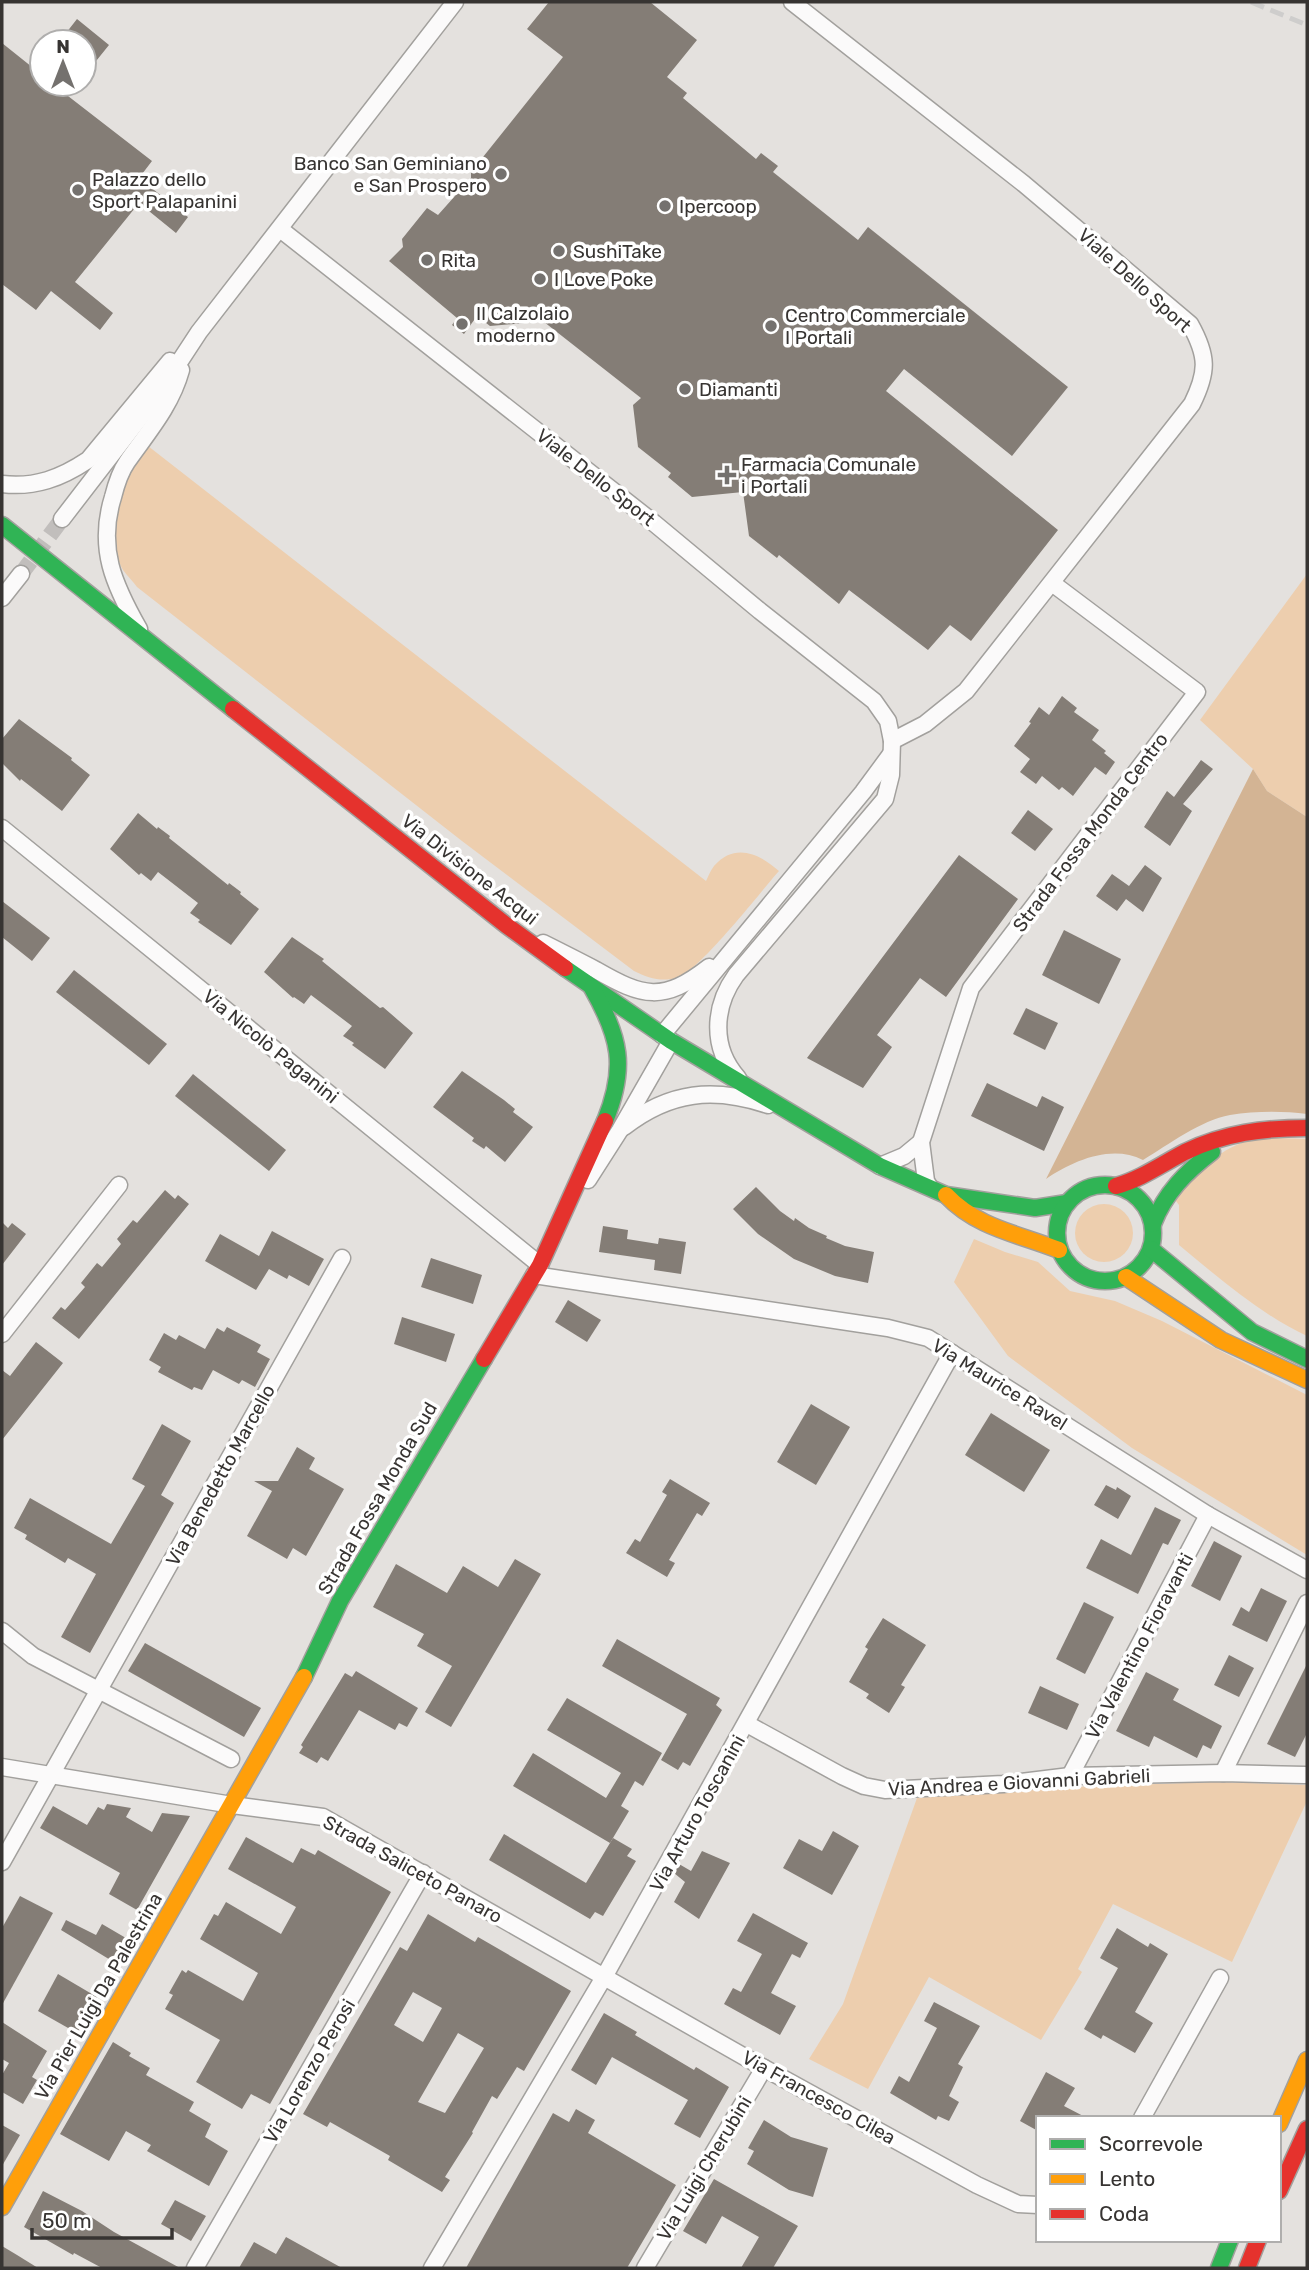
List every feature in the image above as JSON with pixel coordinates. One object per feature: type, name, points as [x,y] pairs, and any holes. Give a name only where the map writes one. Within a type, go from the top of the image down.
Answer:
[{"type":"main road","name":"Via Divisione Acqui","points":[[2,526],[506,925],[666,1038],[845,1147],[880,1166],[946,1195],[1035,1208],[1067,1203]]},
{"type":"main road","name":"Strada Fossa Monda Sud","points":[[232,1805],[308,1669],[340,1601],[537,1270],[565,1216],[602,1131],[619,1080],[619,1053],[615,1033],[592,988]]},
{"type":"main road","points":[[1240,1131],[1180,1178],[1163,1200],[1153,1224],[1151,1249],[1139,1268],[1126,1277],[1112,1281],[1087,1278],[1068,1265],[1059,1250],[1057,1225],[1067,1203],[1079,1192],[1090,1187],[1132,1182],[1200,1144],[1240,1131],[1307,1128]]},
{"type":"main road","points":[[1116,1186],[1132,1193],[1144,1204],[1153,1224]]},
{"type":"main road","name":"Via Divisione Acqui","points":[[946,1195],[958,1210],[983,1223],[1059,1250]]},
{"type":"main road","points":[[1151,1249],[1252,1332],[1307,1359]]},
{"type":"main road","points":[[1126,1277],[1221,1340],[1307,1380]]},
{"type":"main road","name":"Via Pier Luigi Da Palestrina","points":[[2,2207],[232,1805]]},
{"type":"main road","points":[[1281,2119],[1307,2060]]},
{"type":"main road","points":[[1281,2187],[1307,2129]]},
{"type":"main road","points":[[1219,2268],[1229,2242]]},
{"type":"main road","points":[[1247,2268],[1257,2242]]},
{"type":"street","points":[[62,519],[159,394],[199,332],[455,2]]},
{"type":"street","name":"Viale Dello Sport","points":[[666,1038],[733,948],[863,792],[892,747],[966,691],[1192,404],[1202,384],[1205,366],[1201,344],[1190,324],[1024,184],[792,2]]},
{"type":"street","name":"Viale Dello Sport","points":[[281,229],[654,523],[874,701],[887,721],[892,747],[891,775],[885,799],[736,975],[722,999],[718,1038],[720,1047],[732,1071],[750,1090]]},
{"type":"street","points":[[2,484],[42,483],[88,460],[167,364],[199,332]]},
{"type":"street","points":[[143,638],[113,578],[108,555],[107,517],[125,465],[171,399],[187,350]]},
{"type":"street","points":[[2,538],[47,562]]},
{"type":"street","points":[[2,598],[21,573]]},
{"type":"street","name":"Strada Fossa Monda Centro","points":[[929,1186],[921,1142],[971,988],[1197,692],[1052,583]]},
{"type":"street","name":"Via Nicolò Paganini","points":[[2,828],[537,1270]]},
{"type":"street","name":"Viale Dello Sport","points":[[506,925],[639,992],[661,991],[691,980],[733,948]]},
{"type":"street","name":"Strada Fossa Monda Sud","points":[[565,1216],[620,1130],[666,1038]]},
{"type":"street","points":[[620,1130],[657,1106],[699,1094],[734,1097],[787,1112]]},
{"type":"street","points":[[880,1166],[904,1156],[921,1142]]},
{"type":"street","points":[[5,1322],[119,1185]]},
{"type":"street","name":"Via Benedetto Marcello","points":[[2,1862],[342,1258]]},
{"type":"street","name":"Via Maurice Ravel","points":[[537,1270],[906,1331],[928,1338],[1208,1515],[1307,1570]]},
{"type":"street","name":"Via Arturo Toscanini","points":[[432,2268],[604,1977],[952,1353]]},
{"type":"street","name":"Via Valentino Fioravanti","points":[[1070,1776],[1208,1515]]},
{"type":"street","points":[[1223,1773],[1307,1604]]},
{"type":"street","points":[[2,1631],[33,1656],[231,1759]]},
{"type":"street","name":"Via Andrea e Giovanni Gabrieli","points":[[747,1724],[842,1776],[864,1786],[885,1790],[1003,1784],[1070,1776],[1223,1773],[1305,1775]]},
{"type":"street","name":"Strada Saliceto Panaro","points":[[2,1766],[232,1805],[323,1817],[604,1977]]},
{"type":"street","name":"Via Lorenzo Perosi","points":[[195,2268],[423,1873]]},
{"type":"street","name":"Via Francesco Cilea","points":[[604,1977],[977,2185],[1018,2204],[1036,2206]]},
{"type":"street","points":[[1143,2116],[1220,1978]]},
{"type":"street","name":"Via Luigi Cherubini","points":[[645,2268],[764,2068]]},
{"type":"shaded area","points":[[148,446],[706,881],[713,868],[730,854],[747,853],[756,856],[779,871],[729,931],[686,973],[665,980],[634,971],[462,841],[137,587],[118,560],[116,519],[125,478]]},
{"type":"shaded area","points":[[1307,574],[1307,817],[1267,791],[1253,769],[1200,720]]},
{"type":"shaded area","points":[[1253,769],[1267,791],[1307,817],[1307,1114],[1269,1112],[1230,1115],[1196,1127],[1143,1160],[1131,1155],[1105,1154],[1068,1166],[1046,1179]]},
{"type":"shaded area","points":[[1260,1139],[1307,1139],[1307,1336],[1256,1306],[1179,1245],[1179,1205],[1173,1197],[1207,1164],[1236,1145]]},
{"type":"shaded area","points":[[1098,1204],[1110,1204],[1125,1212],[1133,1227],[1133,1239],[1125,1254],[1110,1262],[1098,1262],[1083,1254],[1075,1239],[1075,1227],[1083,1212]]},
{"type":"shaded area","points":[[974,1239],[1038,1262],[1070,1291],[1115,1301],[1162,1321],[1307,1395],[1307,1555],[1132,1448],[1008,1356],[954,1282]]},
{"type":"shaded area","points":[[1214,1782],[1307,1785],[1307,1801],[1232,1962],[1113,1904],[1078,1969],[1082,1972],[1041,2040],[929,1977],[868,2089],[809,2059],[843,2004],[917,1798],[1071,1787]]},
{"type":"building","name":"Centro Commerciale I Portali","points":[[549,2],[650,2],[697,40],[667,77],[687,93],[683,98],[756,159],[761,153],[778,166],[773,172],[858,240],[868,227],[1068,387],[1012,456],[904,369],[886,391],[1058,530],[971,641],[950,625],[928,650],[849,590],[839,604],[779,555],[777,558],[749,536],[743,492],[692,497],[668,477],[671,473],[638,447],[633,405],[641,398],[539,318],[536,322],[490,326],[477,316],[464,334],[452,325],[457,318],[389,261],[403,247],[402,239],[427,208],[438,215],[471,178],[471,172],[563,57],[527,29]]},
{"type":"building","points":[[77,19],[88,28],[70,28]]},
{"type":"building","points":[[98,36],[109,45],[98,59]]},
{"type":"building","name":"Palazzo dello Sport Palapanini","points":[[2,43],[28,64],[28,98],[71,98],[152,161],[139,178],[188,217],[176,233],[139,203],[75,282],[113,313],[100,330],[51,291],[36,310],[2,284]]},
{"type":"building","points":[[1062,696],[1077,708],[1074,712],[1099,730],[1092,740],[1115,762],[1106,775],[1095,767],[1073,796],[1062,787],[1059,790],[1042,776],[1036,784],[1020,772],[1030,759],[1014,746],[1039,707],[1049,715]]},
{"type":"building","points":[[19,719],[72,758],[71,760],[90,775],[62,811],[21,779],[20,781],[2,763],[2,739]]},
{"type":"building","points":[[1201,760],[1213,769],[1183,804],[1192,811],[1170,846],[1144,827],[1167,791],[1174,797]]},
{"type":"building","points":[[1028,810],[1053,829],[1035,851],[1011,833]]},
{"type":"building","points":[[138,813],[228,885],[229,883],[241,892],[240,894],[259,909],[231,945],[198,922],[200,920],[190,913],[198,903],[158,872],[151,881],[141,873],[139,875],[110,849]]},
{"type":"building","points":[[959,855],[1018,899],[946,997],[920,978],[877,1035],[892,1047],[863,1088],[807,1058]]},
{"type":"building","points":[[1145,865],[1162,878],[1143,912],[1126,899],[1117,911],[1096,896],[1112,874],[1129,886]]},
{"type":"building","points":[[2,901],[50,938],[32,961],[2,937]]},
{"type":"building","points":[[1064,930],[1121,959],[1099,1004],[1042,975]]},
{"type":"building","points":[[292,937],[324,959],[322,961],[413,1033],[385,1069],[343,1036],[352,1026],[311,995],[304,1004],[293,998],[264,972]]},
{"type":"building","points":[[74,970],[167,1044],[149,1065],[56,992]]},
{"type":"building","points":[[1026,1008],[1058,1023],[1045,1050],[1013,1034]]},
{"type":"building","points":[[462,1071],[504,1100],[515,1109],[513,1112],[533,1127],[505,1162],[486,1146],[484,1149],[472,1141],[474,1138],[433,1107]]},
{"type":"building","points":[[193,1074],[286,1150],[269,1171],[175,1096]]},
{"type":"building","points":[[987,1083],[1037,1107],[1042,1096],[1064,1107],[1044,1151],[971,1116]]},
{"type":"building","points":[[756,1187],[794,1221],[795,1218],[827,1236],[826,1238],[845,1246],[874,1252],[868,1283],[835,1276],[794,1259],[758,1234],[733,1209]]},
{"type":"building","points":[[165,1190],[175,1199],[178,1195],[189,1204],[79,1339],[52,1318],[61,1307],[65,1310],[85,1287],[81,1283],[97,1263],[102,1267],[121,1244],[117,1239],[133,1220],[137,1223]]},
{"type":"building","points":[[2,1222],[8,1228],[12,1223],[26,1234],[2,1265]]},
{"type":"building","points":[[603,1226],[628,1230],[627,1239],[658,1244],[659,1238],[686,1242],[681,1274],[654,1270],[655,1260],[599,1252]]},
{"type":"building","points":[[272,1231],[324,1259],[309,1286],[289,1275],[287,1279],[269,1269],[256,1290],[205,1261],[220,1234],[259,1256]]},
{"type":"building","points":[[431,1258],[482,1275],[473,1304],[421,1287]]},
{"type":"building","points":[[568,1300],[601,1320],[587,1342],[555,1322]]},
{"type":"building","points":[[402,1317],[455,1334],[446,1362],[394,1344]]},
{"type":"building","points":[[227,1327],[261,1345],[257,1352],[270,1359],[255,1387],[242,1380],[239,1384],[213,1370],[202,1390],[194,1387],[192,1390],[158,1372],[161,1367],[149,1360],[164,1333],[176,1340],[179,1335],[205,1349],[217,1328],[224,1332]]},
{"type":"building","points":[[36,1342],[63,1363],[2,1440],[2,1370],[10,1376]]},
{"type":"building","points":[[811,1404],[850,1427],[816,1485],[777,1462]]},
{"type":"building","points":[[991,1413],[1050,1450],[1024,1492],[965,1455]]},
{"type":"building","points":[[162,1424],[191,1441],[161,1495],[174,1503],[90,1653],[61,1637],[96,1574],[68,1558],[65,1563],[25,1539],[27,1535],[14,1528],[30,1498],[111,1544],[145,1486],[132,1479]]},
{"type":"building","points":[[297,1447],[315,1458],[309,1469],[344,1489],[306,1556],[293,1548],[287,1559],[247,1536],[272,1491],[254,1481],[278,1481]]},
{"type":"building","points":[[670,1479],[710,1503],[702,1516],[697,1513],[669,1560],[675,1563],[667,1577],[626,1553],[635,1539],[640,1542],[667,1495],[662,1492]]},
{"type":"building","points":[[1106,1485],[1116,1490],[1117,1487],[1131,1496],[1118,1519],[1094,1505]]},
{"type":"building","points":[[1155,1507],[1181,1520],[1168,1545],[1163,1543],[1138,1594],[1086,1568],[1101,1539],[1131,1555]]},
{"type":"building","points":[[1214,1541],[1242,1556],[1220,1601],[1191,1586]]},
{"type":"building","points":[[515,1559],[541,1574],[451,1727],[425,1712],[452,1666],[417,1646],[424,1634],[373,1607],[396,1564],[447,1593],[463,1566],[498,1587]]},
{"type":"building","points":[[1261,1588],[1287,1601],[1267,1642],[1232,1625],[1241,1607],[1249,1612]]},
{"type":"building","points":[[1084,1602],[1114,1617],[1085,1674],[1056,1659]]},
{"type":"building","points":[[883,1618],[926,1645],[901,1685],[905,1687],[889,1713],[866,1698],[869,1694],[849,1682],[868,1649],[865,1647]]},
{"type":"building","points":[[617,1639],[720,1698],[716,1705],[722,1710],[690,1766],[683,1762],[678,1770],[661,1760],[687,1714],[602,1666]]},
{"type":"building","points":[[145,1643],[261,1708],[244,1737],[128,1671]]},
{"type":"building","points":[[1229,1655],[1254,1668],[1239,1697],[1214,1685]]},
{"type":"building","points":[[1307,1664],[1307,1733],[1295,1757],[1267,1744]]},
{"type":"building","points":[[356,1671],[418,1708],[407,1727],[399,1723],[395,1730],[359,1710],[328,1761],[321,1757],[317,1763],[299,1753],[303,1747],[301,1745],[345,1673],[352,1677]]},
{"type":"building","points":[[1146,1672],[1179,1689],[1173,1700],[1222,1726],[1211,1749],[1203,1745],[1197,1758],[1154,1736],[1149,1747],[1116,1731]]},
{"type":"building","points":[[1040,1686],[1079,1704],[1067,1730],[1028,1713]]},
{"type":"building","points":[[567,1698],[662,1753],[643,1786],[635,1781],[621,1806],[629,1811],[610,1843],[513,1786],[533,1753],[606,1798],[621,1773],[547,1730]]},
{"type":"building","points":[[107,1804],[131,1808],[126,1817],[152,1832],[162,1813],[190,1816],[137,1910],[109,1894],[120,1873],[40,1828],[53,1806],[87,1825],[98,1807],[104,1810]]},
{"type":"building","points":[[833,1831],[859,1846],[832,1895],[783,1868],[799,1839],[822,1851]]},
{"type":"building","points":[[504,1834],[586,1883],[613,1838],[632,1849],[627,1856],[636,1861],[603,1916],[595,1912],[590,1919],[489,1860]]},
{"type":"building","points":[[246,1837],[293,1863],[301,1848],[315,1855],[318,1850],[391,1892],[270,2104],[251,2094],[242,2109],[196,2082],[220,2040],[165,2009],[173,1995],[169,1993],[182,1970],[186,1973],[188,1970],[243,2001],[258,1973],[200,1939],[214,1914],[218,1916],[226,1902],[281,1934],[296,1907],[228,1869]]},
{"type":"building","points":[[702,1851],[730,1863],[699,1919],[674,1902],[685,1882],[674,1873],[679,1864],[691,1871]]},
{"type":"building","points":[[20,1896],[53,1913],[2,2005],[2,1928]]},
{"type":"building","points":[[753,1913],[808,1943],[800,1958],[792,1954],[771,1993],[796,2006],[780,2035],[724,2004],[733,1988],[741,1992],[762,1954],[737,1941]]},
{"type":"building","points":[[428,1914],[475,1942],[478,1937],[571,1991],[524,2071],[517,2067],[497,2099],[492,2096],[473,2133],[445,2177],[450,2180],[442,2192],[388,2160],[390,2156],[330,2122],[327,2127],[303,2114],[400,1947],[407,1951]],"holes":[[[413,1992],[442,2008],[423,2042],[394,2025]],[[458,2033],[484,2048],[445,2113],[418,2102]]]},
{"type":"building","points":[[66,1920],[96,1935],[102,1924],[131,1941],[117,1964],[61,1930]]},
{"type":"building","points":[[1117,1928],[1148,1947],[1150,1943],[1168,1954],[1135,2012],[1153,2023],[1135,2053],[1103,2035],[1101,2039],[1084,2029],[1118,1968],[1100,1958]]},
{"type":"building","points":[[58,1974],[97,1997],[77,2033],[38,2011]]},
{"type":"building","points":[[934,2002],[980,2026],[958,2064],[963,2067],[949,2096],[959,2102],[949,2121],[938,2116],[936,2120],[890,2093],[899,2076],[909,2082],[937,2028],[924,2021]]},
{"type":"building","points":[[604,2013],[694,2070],[696,2067],[729,2087],[700,2138],[674,2124],[688,2100],[612,2057],[596,2085],[571,2070]]},
{"type":"building","points":[[2,2022],[47,2051],[32,2077],[37,2080],[23,2104],[2,2092],[2,2075],[9,2063],[2,2059]]},
{"type":"building","points":[[113,2042],[131,2053],[129,2056],[150,2068],[146,2075],[194,2102],[189,2111],[211,2124],[205,2137],[228,2151],[209,2186],[147,2151],[151,2145],[126,2131],[109,2161],[60,2134]]},
{"type":"building","points":[[1046,2072],[1075,2088],[1064,2106],[1083,2116],[1036,2116],[1036,2130],[1020,2121]]},
{"type":"building","points":[[576,2109],[595,2120],[588,2133],[676,2185],[627,2268],[466,2268],[553,2113],[569,2122]]},
{"type":"building","points":[[764,2120],[791,2137],[828,2148],[813,2197],[789,2190],[747,2164],[754,2151],[748,2148]]},
{"type":"building","points":[[2,2125],[20,2135],[2,2166]]},
{"type":"building","points":[[714,2179],[798,2226],[773,2268],[741,2268],[759,2237],[722,2216],[706,2244],[683,2231]]},
{"type":"building","points":[[43,2191],[180,2268],[102,2268],[74,2253],[73,2255],[24,2227]]},
{"type":"building","points":[[175,2200],[206,2216],[191,2241],[161,2224]]},
{"type":"building","points":[[286,2237],[342,2268],[239,2268],[254,2242],[276,2254]]},
{"type":"building","points":[[2,2246],[17,2255],[38,2268],[2,2268]]},
{"type":"tunnel","points":[[21,574],[62,519]]},
{"type":"railway","points":[[1251,2],[1307,25]]},
{"type":"traffic: fast","points":[[2,525],[233,709]]},
{"type":"traffic: fast","points":[[565,968],[671,1041],[880,1166],[946,1195],[1035,1208],[1067,1203]]},
{"type":"traffic: fast","points":[[592,988],[609,1022],[617,1053],[616,1084],[605,1121]]},
{"type":"traffic: fast","points":[[1153,1224],[1177,1184],[1212,1152]]},
{"type":"traffic: fast","points":[[1105,1185],[1123,1188],[1139,1199],[1150,1215],[1153,1233],[1150,1251],[1139,1267],[1123,1278],[1105,1281],[1087,1278],[1071,1267],[1060,1251],[1057,1233],[1060,1215],[1071,1199],[1087,1188],[1105,1185]]},
{"type":"traffic: fast","points":[[1151,1249],[1252,1332],[1307,1359]]},
{"type":"traffic: fast","points":[[304,1677],[340,1601],[484,1359]]},
{"type":"traffic: fast","points":[[1219,2268],[1229,2242]]},
{"type":"traffic: slow","points":[[946,1195],[985,1223],[1059,1250]]},
{"type":"traffic: slow","points":[[1126,1277],[1221,1340],[1307,1380]]},
{"type":"traffic: slow","points":[[2,2207],[304,1677]]},
{"type":"traffic: slow","points":[[1281,2119],[1307,2060]]},
{"type":"traffic: jam","points":[[233,709],[506,925],[565,968]]},
{"type":"traffic: jam","points":[[484,1359],[540,1265],[605,1121]]},
{"type":"traffic: jam","points":[[1116,1186],[1214,1140],[1275,1129],[1307,1128]]},
{"type":"traffic: jam","points":[[1281,2187],[1307,2129]]},
{"type":"traffic: jam","points":[[1247,2268],[1257,2242]]},
{"type":"place","name":"Banco San Geminiano e San Prospero","points":[[501,174]]},
{"type":"place","name":"Palazzo dello Sport Palapanini","points":[[78,190]]},
{"type":"place","name":"Ipercoop","points":[[665,206]]},
{"type":"place","name":"SushiTake","points":[[559,251]]},
{"type":"place","name":"Rita","points":[[427,260]]},
{"type":"place","name":"I Love Poke","points":[[540,279]]},
{"type":"place","name":"Il Calzolaio moderno","points":[[462,324]]},
{"type":"place","name":"Centro Commerciale I Portali","points":[[771,326]]},
{"type":"place","name":"Diamanti","points":[[685,389]]},
{"type":"place","name":"Farmacia Comunale i Portali","points":[[727,475]]}]
